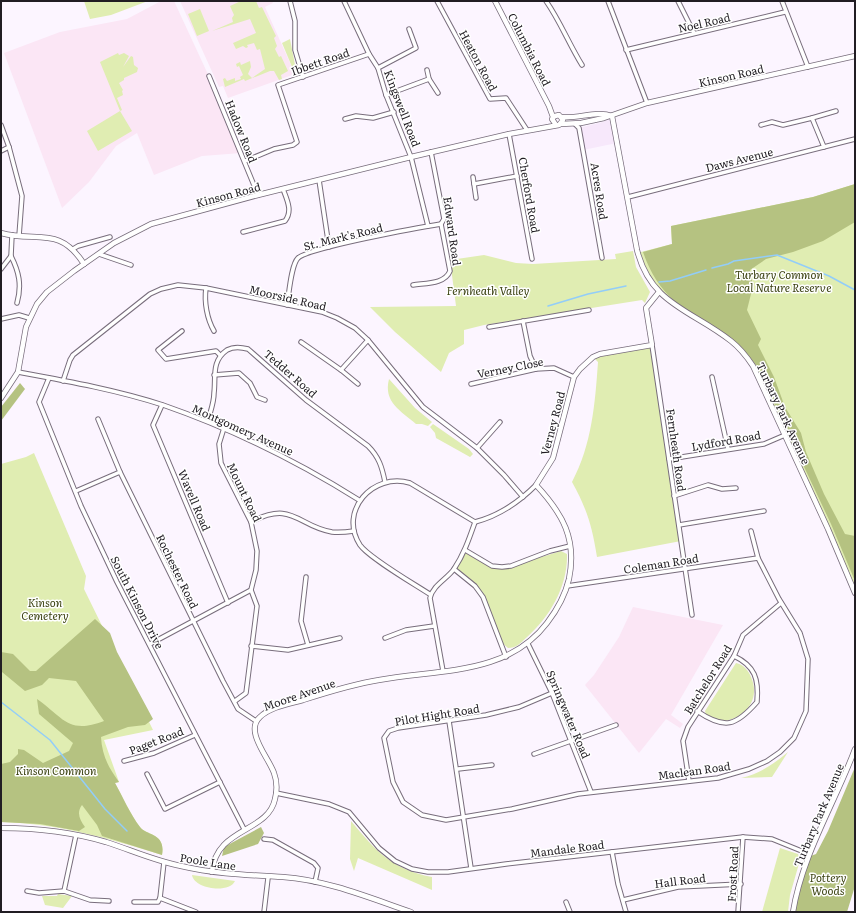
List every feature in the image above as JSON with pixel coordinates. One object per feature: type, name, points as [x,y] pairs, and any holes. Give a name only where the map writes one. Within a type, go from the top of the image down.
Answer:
[{"type":"street","points":[[290,1],[295,21],[295,50],[302,77]]},
{"type":"street","name":"Heaton Road","points":[[437,1],[490,99],[506,98],[528,130]]},
{"type":"street","name":"Columbia Road","points":[[495,1],[549,106],[553,118]]},
{"type":"street","points":[[546,1],[556,16],[568,44],[582,65]]},
{"type":"street","points":[[608,1],[647,103]]},
{"type":"street","points":[[678,1],[694,33]]},
{"type":"street","points":[[782,1],[785,12],[808,67]]},
{"type":"street","name":"Kingswell Road","points":[[345,2],[369,54],[378,68],[386,95],[411,157],[428,226]]},
{"type":"street","name":"Noel Road","points":[[626,50],[785,12]]},
{"type":"street","points":[[378,68],[416,48],[409,29]]},
{"type":"street","name":"Ibbett Road","points":[[245,161],[274,149],[293,145],[297,142],[278,86],[369,54]]},
{"type":"street","name":"Kinson Road","points":[[1,398],[18,372],[29,318],[37,304],[47,292],[99,254],[126,237],[156,222],[431,152],[546,126],[581,123],[612,116],[622,110],[647,103],[855,56]]},
{"type":"street","points":[[427,70],[429,79],[438,93]]},
{"type":"street","name":"Hadow Road","points":[[209,76],[258,195]]},
{"type":"street","points":[[386,95],[429,79]]},
{"type":"street","name":"Columbia Road","points":[[549,106],[560,116]]},
{"type":"street","points":[[761,125],[772,122],[784,125],[836,110]]},
{"type":"street","points":[[345,119],[356,116],[372,118],[394,112]]},
{"type":"street","name":"Kinson Road","points":[[553,118],[560,116],[576,118],[605,113],[612,116]]},
{"type":"street","points":[[559,124],[560,116]]},
{"type":"street","name":"Turbary Park Avenue","points":[[612,116],[637,250],[643,271],[659,292],[672,304],[730,340],[742,351],[753,366],[828,529],[855,593]]},
{"type":"street","points":[[546,126],[553,118],[559,124]]},
{"type":"street","points":[[812,118],[824,147]]},
{"type":"street","points":[[574,124],[579,128],[581,123]]},
{"type":"street","points":[[1,125],[9,147],[22,196],[19,236]]},
{"type":"street","name":"Acres Road","points":[[579,128],[602,258]]},
{"type":"street","name":"Cherford Road","points":[[509,134],[532,259]]},
{"type":"street","name":"Daws Avenue","points":[[628,197],[855,140]]},
{"type":"street","points":[[1,151],[9,147]]},
{"type":"street","name":"Edward Road","points":[[413,285],[444,280],[450,271],[441,224],[444,219],[431,152]]},
{"type":"street","points":[[474,184],[517,176]]},
{"type":"street","points":[[473,177],[476,198]]},
{"type":"street","points":[[319,180],[329,247]]},
{"type":"street","points":[[243,232],[285,221],[289,216],[289,206],[283,189]]},
{"type":"street","name":"St. Mark's Road","points":[[287,305],[294,267],[298,258],[311,252],[329,247],[441,224]]},
{"type":"street","points":[[1,233],[53,239],[73,249],[84,264]]},
{"type":"street","points":[[12,235],[11,256],[20,278],[20,290],[16,302]]},
{"type":"street","points":[[73,249],[78,246],[110,237]]},
{"type":"street","points":[[99,254],[131,265]]},
{"type":"street","points":[[1,269],[11,256]]},
{"type":"street","name":"Moorside Road","points":[[64,381],[73,355],[150,294],[178,285],[206,288],[287,305],[336,318],[355,328],[368,340],[423,407],[477,448],[504,475],[523,497]]},
{"type":"street","points":[[206,288],[205,297],[209,324],[214,332]]},
{"type":"street","name":"Fernheath Road","points":[[659,292],[646,308],[692,615]]},
{"type":"street","points":[[489,327],[589,310]]},
{"type":"street","points":[[1,319],[19,315],[29,318]]},
{"type":"street","points":[[523,321],[530,356],[536,369]]},
{"type":"street","points":[[182,331],[158,350],[166,359],[208,351],[216,351],[220,355],[217,360],[214,375],[214,394],[208,421]]},
{"type":"street","points":[[341,370],[368,340]]},
{"type":"street","points":[[301,342],[358,384]]},
{"type":"street","name":"Verney Road","points":[[475,522],[494,515],[523,497],[536,485],[547,470],[554,454],[574,377],[586,362],[600,354],[652,345]]},
{"type":"street","name":"Tedder Road","points":[[220,355],[230,348],[236,347],[248,349],[257,355],[306,400],[368,446],[376,454],[380,462],[385,482]]},
{"type":"street","name":"Verney Close","points":[[471,384],[536,369],[554,368],[574,377]]},
{"type":"street","name":"Montgomery Avenue","points":[[18,372],[64,381],[162,405],[208,421],[292,460],[359,500]]},
{"type":"street","points":[[214,375],[238,373],[250,383],[257,398],[265,400]]},
{"type":"street","points":[[712,377],[728,449]]},
{"type":"street","name":"South Kinson Drive","points":[[49,378],[39,402],[76,491],[117,582],[150,644],[194,735],[244,829]]},
{"type":"street","name":"Wavell Road","points":[[162,405],[153,425],[228,603]]},
{"type":"street","name":"Rochester Road","points":[[98,419],[120,472],[193,622],[238,709],[256,721]]},
{"type":"street","points":[[477,448],[500,422]]},
{"type":"street","name":"Mount Road","points":[[224,428],[219,444],[221,463],[251,522],[257,551],[256,570],[251,590]]},
{"type":"street","name":"Lydford Road","points":[[669,459],[764,444],[785,435]]},
{"type":"street","points":[[76,491],[120,472]]},
{"type":"street","points":[[431,594],[370,555],[361,547],[354,531],[355,511],[359,500],[365,493],[385,482],[398,481],[410,484],[475,522],[465,550],[454,569],[431,594],[434,626],[443,671]]},
{"type":"street","name":"Moore Avenue","points":[[212,872],[218,851],[226,842],[268,814],[273,806],[276,793],[275,774],[256,738],[255,730],[256,721],[266,712],[329,692],[379,680],[477,666],[506,657],[528,644],[552,617],[567,586],[571,563],[570,546],[565,524],[560,513],[536,485]]},
{"type":"street","points":[[674,496],[708,485],[722,490],[736,488]]},
{"type":"street","points":[[679,525],[764,510]]},
{"type":"street","points":[[251,522],[271,514],[289,514],[332,532],[354,531]]},
{"type":"street","name":"Maclean Road","points":[[463,817],[591,792],[718,778],[749,769],[767,761],[780,752],[794,738],[806,711],[808,659],[800,633],[781,603],[758,558],[751,531]]},
{"type":"street","points":[[465,550],[492,566],[502,566],[517,564],[550,551],[570,546]]},
{"type":"street","name":"Coleman Road","points":[[567,586],[758,558]]},
{"type":"street","points":[[454,569],[475,586],[483,597],[506,657]]},
{"type":"street","points":[[306,577],[301,621],[308,645]]},
{"type":"street","points":[[150,644],[251,590],[257,606],[246,694],[235,701]]},
{"type":"street","name":"Batchelor Road","points":[[689,781],[683,741],[688,727],[734,656],[743,635],[781,603]]},
{"type":"street","points":[[385,638],[406,630],[434,626]]},
{"type":"street","points":[[251,646],[288,650],[340,638]]},
{"type":"street","name":"Springwater Road","points":[[528,644],[552,693],[591,792]]},
{"type":"street","points":[[697,712],[715,721],[735,722],[743,718],[757,702],[757,680],[752,670],[744,661],[734,656]]},
{"type":"street","name":"Pilot Hight Road","points":[[463,817],[446,820],[436,819],[422,815],[403,802],[395,790],[386,750],[384,738],[389,731],[398,728],[449,721],[519,707],[552,693]]},
{"type":"street","points":[[449,721],[458,769],[463,817],[471,868]]},
{"type":"street","points":[[534,754],[616,725]]},
{"type":"street","name":"Paget Road","points":[[124,761],[154,753],[194,735]]},
{"type":"street","name":"Turbary Park Avenue","points":[[792,912],[795,897],[810,854],[855,749]]},
{"type":"street","points":[[458,769],[492,765]]},
{"type":"street","points":[[147,774],[165,809],[220,782]]},
{"type":"street","name":"Mandale Road","points":[[276,793],[328,804],[349,812],[379,848],[395,861],[412,869],[428,872],[448,872],[471,868],[743,837],[772,839],[810,854]]},
{"type":"street","name":"Poole Lane","points":[[1,828],[40,830],[76,835],[104,842],[164,862],[212,872],[268,878],[283,877],[315,882],[345,890],[411,912]]},
{"type":"street","points":[[64,891],[76,835]]},
{"type":"street","name":"Frost Road","points":[[738,912],[743,837]]},
{"type":"street","points":[[264,839],[273,840],[314,863],[318,868],[315,882]]},
{"type":"street","points":[[612,852],[618,884],[626,912]]},
{"type":"street","points":[[134,902],[158,902],[160,898],[164,862]]},
{"type":"street","points":[[264,912],[268,878]]},
{"type":"street","name":"Hall Road","points":[[623,900],[678,887],[741,884]]},
{"type":"street","points":[[26,891],[39,893],[64,891],[90,900],[109,901]]},
{"type":"street","points":[[160,898],[196,912]]},
{"type":"street","points":[[566,902],[570,912]]},
{"type":"shaded area","points":[[161,1],[174,1],[218,96],[241,153],[202,156],[154,175],[137,133],[116,146],[89,182],[62,208],[4,53],[60,32],[127,19]]},
{"type":"shaded area","points":[[180,1],[272,1],[273,3],[265,7],[295,74],[228,98],[223,86],[219,87]]},
{"type":"shaded area","points":[[612,116],[617,143],[583,150],[579,128],[603,122]]},
{"type":"shaded area","points":[[633,607],[723,625],[671,715],[683,724],[680,728],[666,719],[639,753],[585,685],[594,675],[619,637]]},
{"type":"green space","points":[[84,1],[148,1],[111,15],[90,19]]},
{"type":"green space","points":[[241,1],[256,1],[259,8],[262,7],[276,36],[274,38],[277,46],[275,49],[279,57],[281,56],[288,71],[281,75],[282,79],[279,80],[274,71],[270,71],[245,81],[244,79],[225,87],[223,79],[225,78],[227,81],[235,78],[235,81],[241,79],[240,77],[243,75],[239,66],[237,67],[236,64],[240,62],[241,65],[250,61],[251,67],[248,74],[252,78],[265,69],[260,49],[257,50],[254,43],[247,45],[248,47],[246,48],[243,46],[236,49],[233,43],[256,33],[250,19],[212,31],[233,22],[232,18],[234,15],[230,6]]},
{"type":"green space","points":[[200,9],[209,31],[197,36],[188,14]]},
{"type":"green space","points":[[290,39],[296,70],[295,74],[282,43]]},
{"type":"green space","points":[[118,53],[119,55],[124,53],[129,56],[123,67],[131,56],[133,57],[134,65],[138,68],[137,72],[124,78],[124,80],[119,83],[123,90],[123,95],[117,98],[122,110],[120,111],[100,62]]},
{"type":"green space","points":[[120,111],[132,131],[98,151],[87,131]]},
{"type":"green space","name":"Turbary Common Local Nature Reserve","points":[[855,184],[855,593],[753,366],[742,351],[659,292],[637,253],[672,244],[671,226],[813,197]]},
{"type":"green space","points":[[855,184],[855,222],[823,241],[793,252],[766,259],[750,270],[753,286],[747,310],[761,339],[758,345],[774,377],[785,407],[801,433],[806,452],[824,494],[845,534],[855,536],[855,581],[831,524],[756,365],[729,337],[675,302],[664,291],[649,266],[643,252],[672,244],[671,226],[813,197]]},
{"type":"green space","name":"Fernheath Valley","points":[[633,251],[636,267],[650,292],[645,303],[642,300],[484,325],[464,330],[464,344],[449,353],[441,372],[395,332],[370,307],[456,306],[450,260],[484,255],[516,263],[533,264],[616,259],[615,254]]},
{"type":"green space","points":[[652,345],[681,541],[597,557],[588,518],[582,501],[572,482],[584,453],[594,408],[598,362],[593,357]]},
{"type":"green space","points":[[389,379],[415,408],[432,422],[428,426],[416,424],[399,410],[391,400],[389,394]]},
{"type":"green space","points":[[20,383],[25,389],[1,421],[1,407]]},
{"type":"green space","points":[[433,424],[469,449],[473,454],[470,457],[436,438],[435,433],[430,427]]},
{"type":"green space","name":"Kinson Common","points":[[34,453],[86,576],[84,589],[153,730],[104,740],[119,782],[115,783],[136,822],[143,830],[159,839],[162,848],[162,855],[83,833],[23,823],[1,822],[1,464],[26,457]]},
{"type":"green space","points":[[465,550],[492,566],[512,566],[561,551],[567,554],[567,566],[561,589],[550,611],[535,630],[516,646],[508,648],[503,643],[476,587],[454,569]]},
{"type":"green space","name":"Kinson Common","points":[[95,619],[110,633],[117,652],[153,719],[145,725],[128,727],[101,737],[106,761],[119,782],[115,783],[136,822],[143,830],[159,839],[162,848],[162,855],[102,836],[97,825],[82,805],[79,814],[85,827],[79,831],[40,824],[1,822],[1,764],[10,762],[18,754],[18,749],[24,750],[43,763],[69,751],[73,743],[39,714],[37,699],[60,718],[74,725],[92,725],[104,721],[76,681],[49,678],[42,685],[25,691],[2,672],[1,652],[13,654],[30,671],[36,671]]},
{"type":"green space","points":[[736,663],[741,665],[749,672],[754,691],[752,702],[745,711],[736,717],[726,721],[716,721],[709,718],[705,711]]},
{"type":"green space","points":[[788,752],[772,777],[741,778],[766,768]]},
{"type":"green space","name":"Pottery Woods","points":[[855,767],[855,886],[847,912],[793,912],[808,857],[816,854],[828,831]]},
{"type":"green space","points":[[351,821],[377,850],[395,864],[418,874],[432,877],[432,890],[358,858],[354,871],[350,859]]},
{"type":"green space","points":[[261,827],[264,833],[258,844],[222,856],[224,847]]},
{"type":"green space","points":[[780,848],[798,854],[800,860],[790,895],[788,912],[762,912]]},
{"type":"green space","points":[[192,875],[235,881],[232,885],[226,888],[219,889],[199,884],[194,880]]},
{"type":"green space","points":[[58,894],[72,896],[63,908],[45,905],[42,896],[57,896]]},
{"type":"waterway","points":[[712,268],[734,261],[777,255],[829,276],[855,290]]},
{"type":"waterway","points":[[659,282],[670,281],[706,270]]},
{"type":"waterway","points":[[548,306],[588,294],[626,286]]},
{"type":"waterway","points":[[1,702],[50,740],[105,809],[127,831]]},
{"type":"park label","name":"Kinson Cemetery","points":[[45,608]]}]
